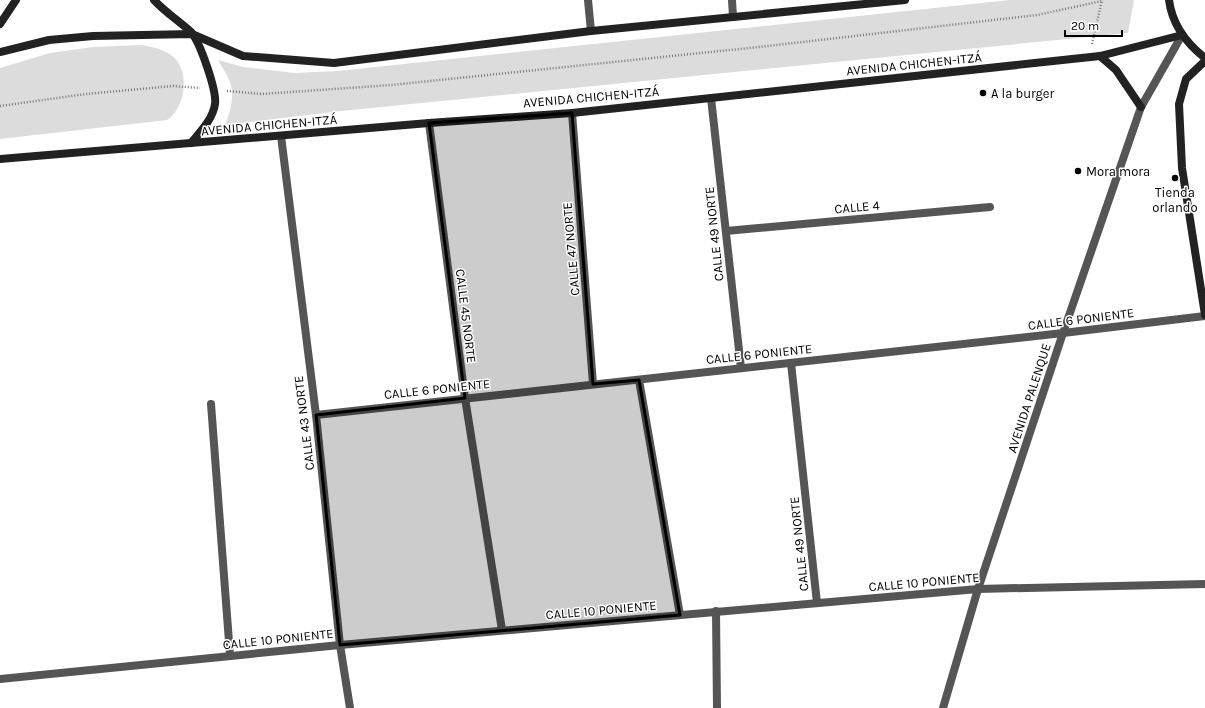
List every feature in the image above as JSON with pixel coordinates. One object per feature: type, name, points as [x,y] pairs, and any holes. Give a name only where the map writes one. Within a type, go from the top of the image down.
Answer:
[{"type":"main road","points":[[0,24],[16,0]]},
{"type":"main road","points":[[154,0],[192,34],[244,56],[334,63],[591,31],[905,0]]},
{"type":"main road","points":[[1169,0],[1170,12],[1182,35],[1193,49],[1205,58]]},
{"type":"main road","points":[[0,52],[50,40],[92,36],[192,34]]},
{"type":"main road","points":[[191,143],[211,117],[215,104],[214,90],[208,68],[192,34]]},
{"type":"main road","name":"AVENIDA CHICHEN-ITZÁ","points":[[0,159],[429,123],[572,113],[1100,56],[1182,35]]},
{"type":"main road","points":[[1100,56],[1116,70],[1141,107]]},
{"type":"main road","points":[[1205,61],[1186,79],[1179,104],[1182,168],[1205,316]]},
{"type":"street","points":[[588,0],[591,31]]},
{"type":"street","points":[[732,0],[733,17]]},
{"type":"street","name":"AVENIDA PALENQUE","points":[[943,708],[978,588],[1063,333],[1141,107],[1182,35]]},
{"type":"street","name":"CALLE 49 NORTE","points":[[711,98],[741,368]]},
{"type":"street","name":"CALLE 47 NORTE","points":[[572,113],[593,384]]},
{"type":"street","name":"CALLE 45 NORTE","points":[[429,123],[465,398],[502,630]]},
{"type":"street","name":"CALLE 43 NORTE","points":[[281,136],[316,415],[340,645],[350,708]]},
{"type":"street","name":"CALLE 4","points":[[726,231],[990,207]]},
{"type":"street","name":"CALLE 6 PONIENTE","points":[[316,415],[1205,316]]},
{"type":"street","name":"CALLE 49 NORTE","points":[[791,363],[818,603]]},
{"type":"street","points":[[639,380],[680,615]]},
{"type":"street","points":[[211,404],[230,656]]},
{"type":"street","name":"CALLE 10 PONIENTE","points":[[0,679],[340,645],[978,588],[1205,584]]},
{"type":"street","points":[[716,611],[717,708]]},
{"type":"path","points":[[0,106],[86,94],[173,86],[262,94],[391,85],[759,47],[1037,15],[1102,1],[1089,57]]},
{"type":"highlighted area","points":[[572,113],[593,384],[639,380],[680,615],[340,645],[316,415],[465,398],[429,123]]},
{"type":"shaded area","points":[[1010,0],[1134,0],[1128,33],[341,111],[225,125],[230,110],[232,93],[230,82],[218,60],[243,67],[294,73],[338,71]]},
{"type":"shaded area","points":[[142,45],[157,48],[168,53],[177,61],[181,69],[184,79],[182,98],[178,107],[167,120],[0,139],[0,68],[50,53],[93,47]]},
{"type":"place","name":"A la burger","points":[[983,93]]},
{"type":"place","name":"Mora mora","points":[[1078,171]]},
{"type":"place","name":"Tienda orlando","points":[[1175,178]]}]
